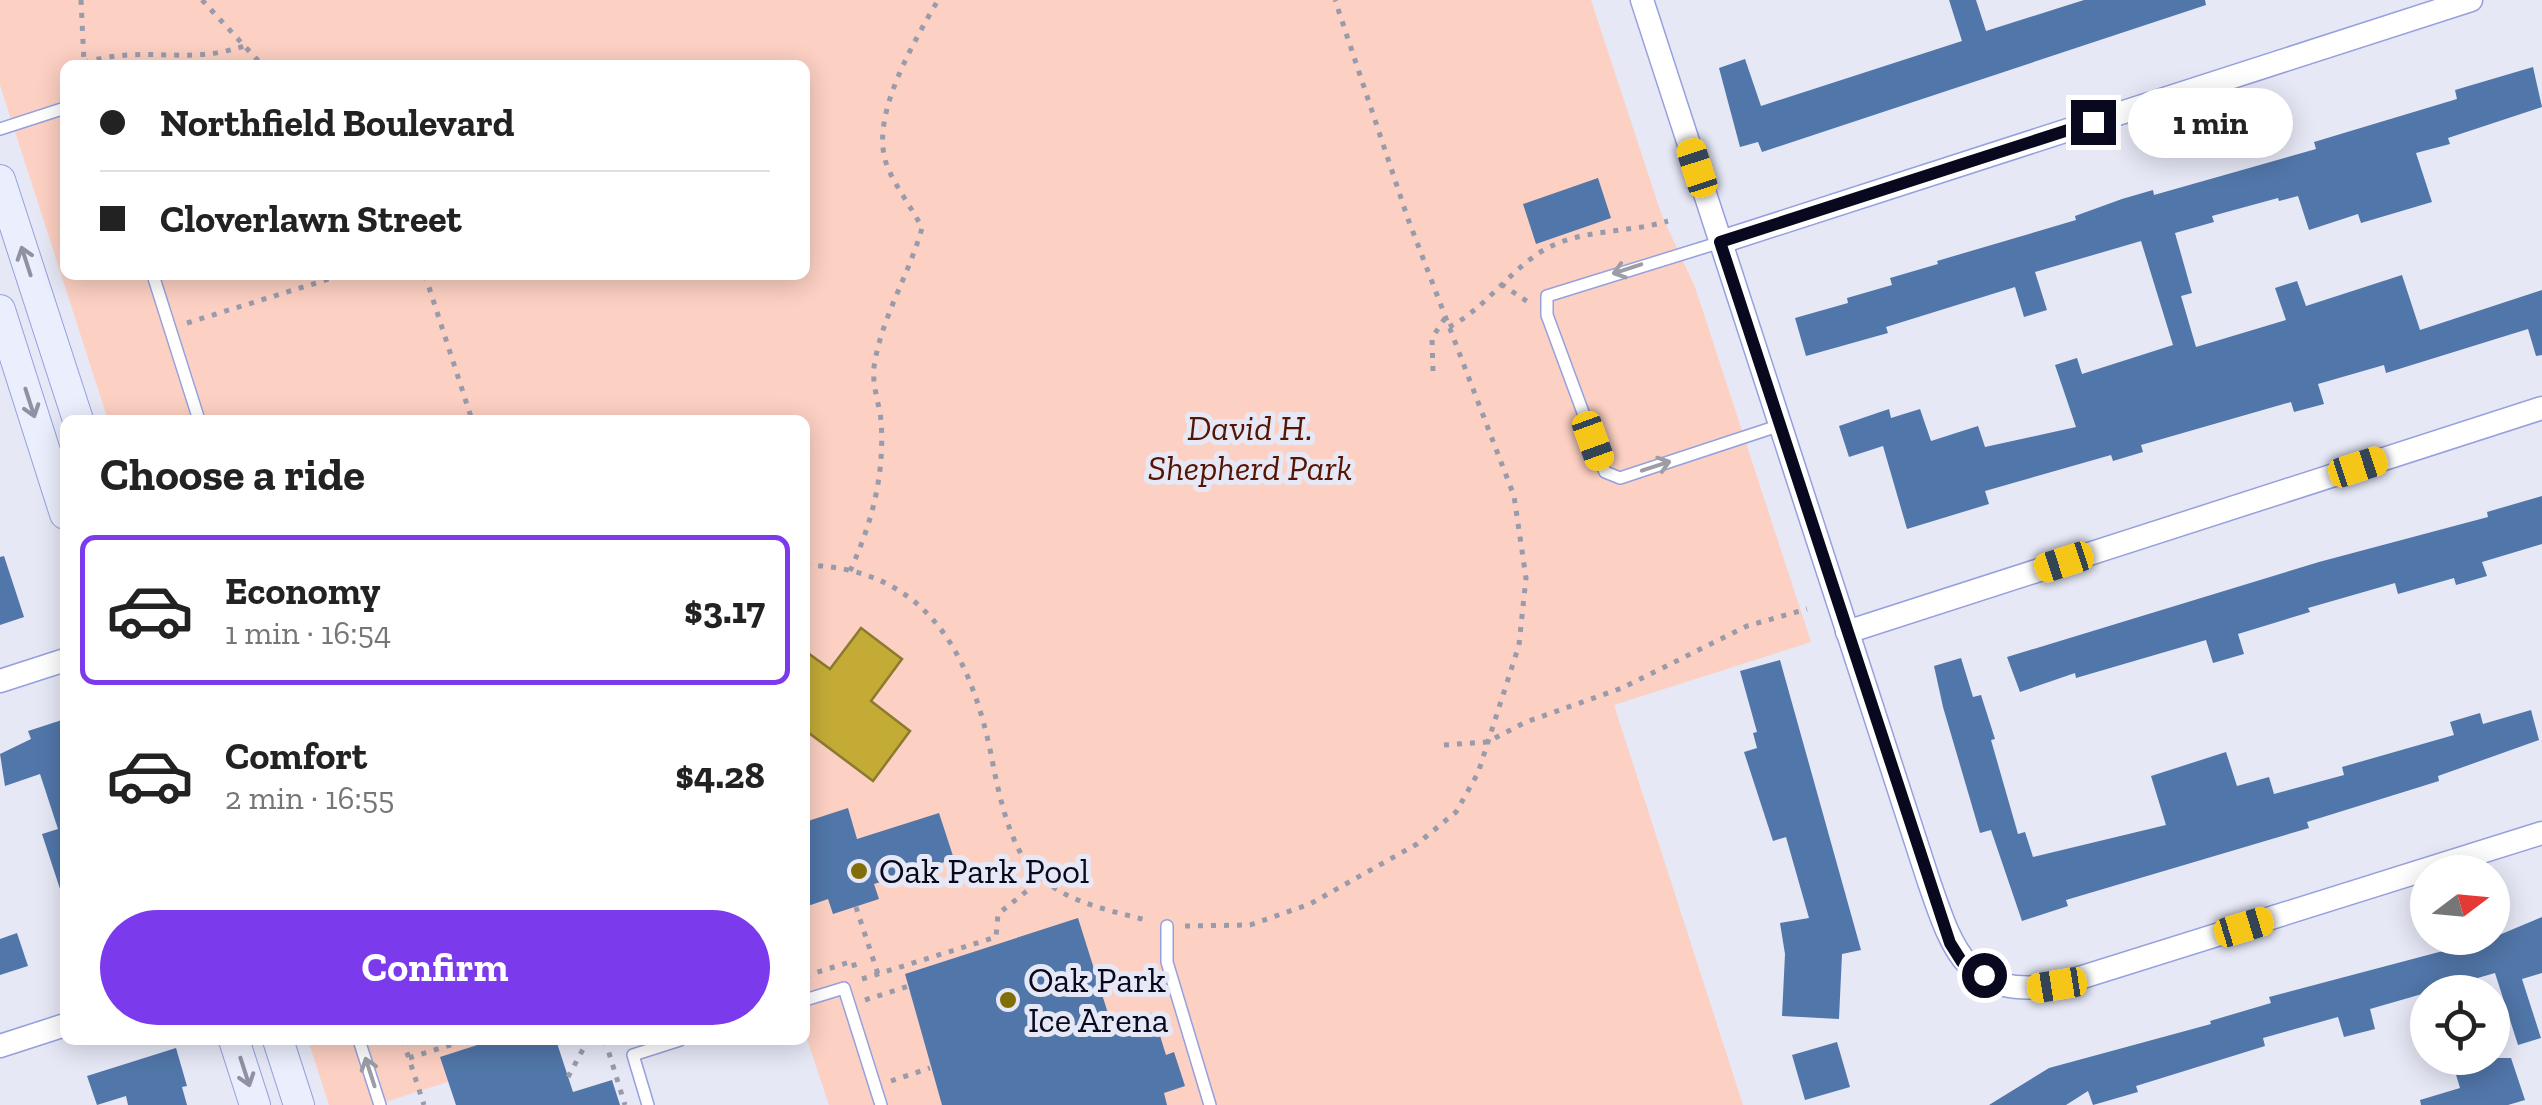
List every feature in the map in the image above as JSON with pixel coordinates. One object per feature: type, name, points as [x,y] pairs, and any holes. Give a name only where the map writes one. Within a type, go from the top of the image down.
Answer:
[{"type":"street","points":[[1642,0],[1950,943],[1962,962],[2019,991],[2057,985],[2542,833]]},
{"type":"street","points":[[1720,242],[2471,0]]},
{"type":"street","points":[[0,180],[76,415]]},
{"type":"street","points":[[40,303],[1,314],[60,498]]},
{"type":"street","points":[[1847,632],[2542,408]]},
{"type":"street","points":[[0,681],[60,662]]},
{"type":"street","points":[[0,1046],[60,1027]]},
{"type":"street","points":[[236,1045],[256,1105]]},
{"type":"street","points":[[280,1045],[299,1105]]},
{"type":"lane","points":[[0,130],[60,110]]},
{"type":"lane","points":[[1720,242],[1547,296],[1547,312],[1605,472],[1620,478],[1781,425]]},
{"type":"lane","points":[[155,280],[197,415]]},
{"type":"lane","points":[[1167,926],[1167,962],[1210,1105]]},
{"type":"lane","points":[[810,998],[844,988],[881,1105]]},
{"type":"lane","points":[[361,1045],[380,1105]]},
{"type":"lane","points":[[648,1105],[633,1055],[664,1045]]},
{"type":"path","points":[[82,0],[84,60]]},
{"type":"path","points":[[202,0],[257,60]]},
{"type":"path","points":[[850,571],[879,488],[881,422],[873,374],[879,336],[910,273],[922,228],[885,160],[886,117],[908,52],[938,0]]},
{"type":"path","points":[[810,566],[874,577],[926,608],[965,665],[986,730],[1001,803],[1029,867],[1068,898],[1167,926],[1250,925],[1310,904],[1371,872],[1417,844],[1456,812],[1478,773],[1519,645],[1526,578],[1514,496],[1445,318],[1335,0]]},
{"type":"path","points":[[96,60],[119,52],[197,57],[244,46]]},
{"type":"path","points":[[1449,327],[1542,250],[1668,221]]},
{"type":"path","points":[[170,328],[326,280]]},
{"type":"path","points":[[427,280],[470,415]]},
{"type":"path","points":[[1501,284],[1547,312]]},
{"type":"path","points":[[1433,371],[1432,338],[1445,318]]},
{"type":"path","points":[[1444,744],[1488,742],[1526,722],[1622,688],[1747,626],[1807,609]]},
{"type":"path","points":[[844,988],[996,937],[998,914],[1043,878]]},
{"type":"path","points":[[856,907],[878,974]]},
{"type":"path","points":[[865,1000],[909,986]]},
{"type":"path","points":[[405,1045],[424,1105]]},
{"type":"path","points":[[409,1058],[450,1045]]},
{"type":"path","points":[[568,1077],[585,1045]]},
{"type":"path","points":[[607,1045],[625,1105]]},
{"type":"path","points":[[891,1081],[930,1068]]},
{"type":"green space","name":"David H. Shepherd Park","points":[[0,0],[1591,0],[1662,216],[1695,287],[1811,642],[1614,705],[1743,1105],[829,1105],[809,1045],[810,415],[106,415],[63,280],[810,280],[810,60],[60,60],[60,271],[0,85]]},
{"type":"green space","points":[[310,1045],[562,1045],[376,1105],[329,1105]]},
{"type":"shaded area","points":[[861,628],[902,659],[871,701],[910,731],[873,781],[810,734],[810,655],[830,669]]},
{"type":"building","points":[[1949,0],[1976,0],[1986,31],[2084,0],[2205,0],[2206,5],[1762,152],[1758,142],[1740,147],[1719,68],[1745,59],[1761,106],[1962,41]]},
{"type":"building","points":[[2533,67],[2542,107],[2448,138],[2450,144],[2416,153],[2432,202],[2361,223],[2358,214],[2309,230],[2298,196],[2279,201],[2278,198],[2212,216],[2214,222],[2175,233],[2192,293],[2181,296],[2196,347],[2286,320],[2275,288],[2297,281],[2306,306],[2402,275],[2420,330],[2542,290],[2542,355],[2536,356],[2528,329],[2386,373],[2384,365],[2318,384],[2324,404],[2294,412],[2291,402],[2141,445],[2143,452],[2113,461],[2111,455],[1985,491],[1989,504],[1907,529],[1883,446],[1849,457],[1839,426],[1889,409],[1891,418],[1920,409],[1931,441],[1978,426],[1985,447],[2076,427],[2055,365],[2077,358],[2082,374],[2173,345],[2141,241],[2035,272],[2047,310],[2024,317],[2015,287],[1886,327],[1888,333],[1806,356],[1795,318],[1848,303],[1847,298],[1892,285],[1890,278],[1938,264],[1937,261],[2076,220],[2075,216],[2122,199],[2153,190],[2154,195],[2316,149],[2314,142],[2457,99],[2455,90]]},
{"type":"building","points":[[1598,178],[1611,218],[1536,244],[1523,204]]},
{"type":"building","points":[[2542,496],[2542,544],[2482,562],[2487,576],[2456,585],[2454,578],[2398,594],[2395,583],[2308,608],[2310,612],[2238,634],[2244,654],[2213,663],[2206,640],[2076,678],[2075,673],[2020,692],[2007,657],[2319,562],[2488,517],[2487,512]]},
{"type":"building","points":[[4,556],[24,617],[0,625],[0,557]]},
{"type":"building","points":[[1961,658],[1973,697],[1981,695],[2018,834],[2025,832],[2033,857],[2166,825],[2151,776],[2226,752],[2237,786],[2269,777],[2274,794],[2344,775],[2342,767],[2454,735],[2450,722],[2480,713],[2483,724],[2531,710],[2539,740],[2438,776],[2439,781],[2307,822],[2309,828],[2066,900],[2068,906],[2022,921],[1991,830],[1980,833],[1943,707],[1934,666]]},
{"type":"building","points":[[1780,660],[1861,950],[1842,954],[1839,1019],[1782,1016],[1785,954],[1780,923],[1809,918],[1786,837],[1773,841],[1744,752],[1757,748],[1753,733],[1757,732],[1740,671]]},
{"type":"building","points":[[60,721],[60,889],[42,834],[58,829],[40,774],[5,786],[0,754],[31,739],[28,731]]},
{"type":"building","name":"Oak Park Pool","points":[[848,808],[857,839],[939,813],[954,859],[874,884],[879,899],[833,914],[828,899],[810,905],[810,820]]},
{"type":"building","points":[[2542,917],[2542,973],[2522,979],[2541,1038],[2518,1045],[2510,1020],[2510,975],[2410,975],[2410,997],[2370,1009],[2375,1029],[2344,1037],[2338,1017],[2263,1038],[2265,1046],[2136,1086],[2138,1092],[2093,1105],[2088,1091],[2066,1105],[1989,1105],[2049,1068],[2211,1024],[2210,1021],[2271,1003],[2269,997],[2428,955],[2510,955],[2510,930]]},
{"type":"building","name":"Oak Park Ice Arena","points":[[1078,918],[1112,1026],[1153,1013],[1166,1055],[1174,1052],[1185,1086],[1164,1093],[1167,1105],[942,1105],[905,974]]},
{"type":"building","points":[[17,933],[28,966],[0,975],[0,939]]},
{"type":"building","points":[[1837,1042],[1850,1087],[1805,1100],[1792,1055]]},
{"type":"building","points":[[477,1045],[558,1045],[573,1092],[612,1080],[620,1105],[456,1105],[440,1057]]},
{"type":"building","points":[[176,1048],[187,1086],[182,1087],[187,1105],[128,1105],[126,1096],[97,1105],[87,1076]]},
{"type":"building","points":[[2511,1058],[2525,1100],[2508,1105],[2421,1105],[2420,1100],[2460,1088],[2456,1075],[2510,1075]]},
{"type":"place","name":"Oak Park Pool","points":[[859,871]]},
{"type":"place","name":"Oak Park Ice Arena","points":[[1008,1000]]},
{"type":"route","points":[[1984,975],[1962,962],[1950,943],[1720,242],[2093,122]]}]
